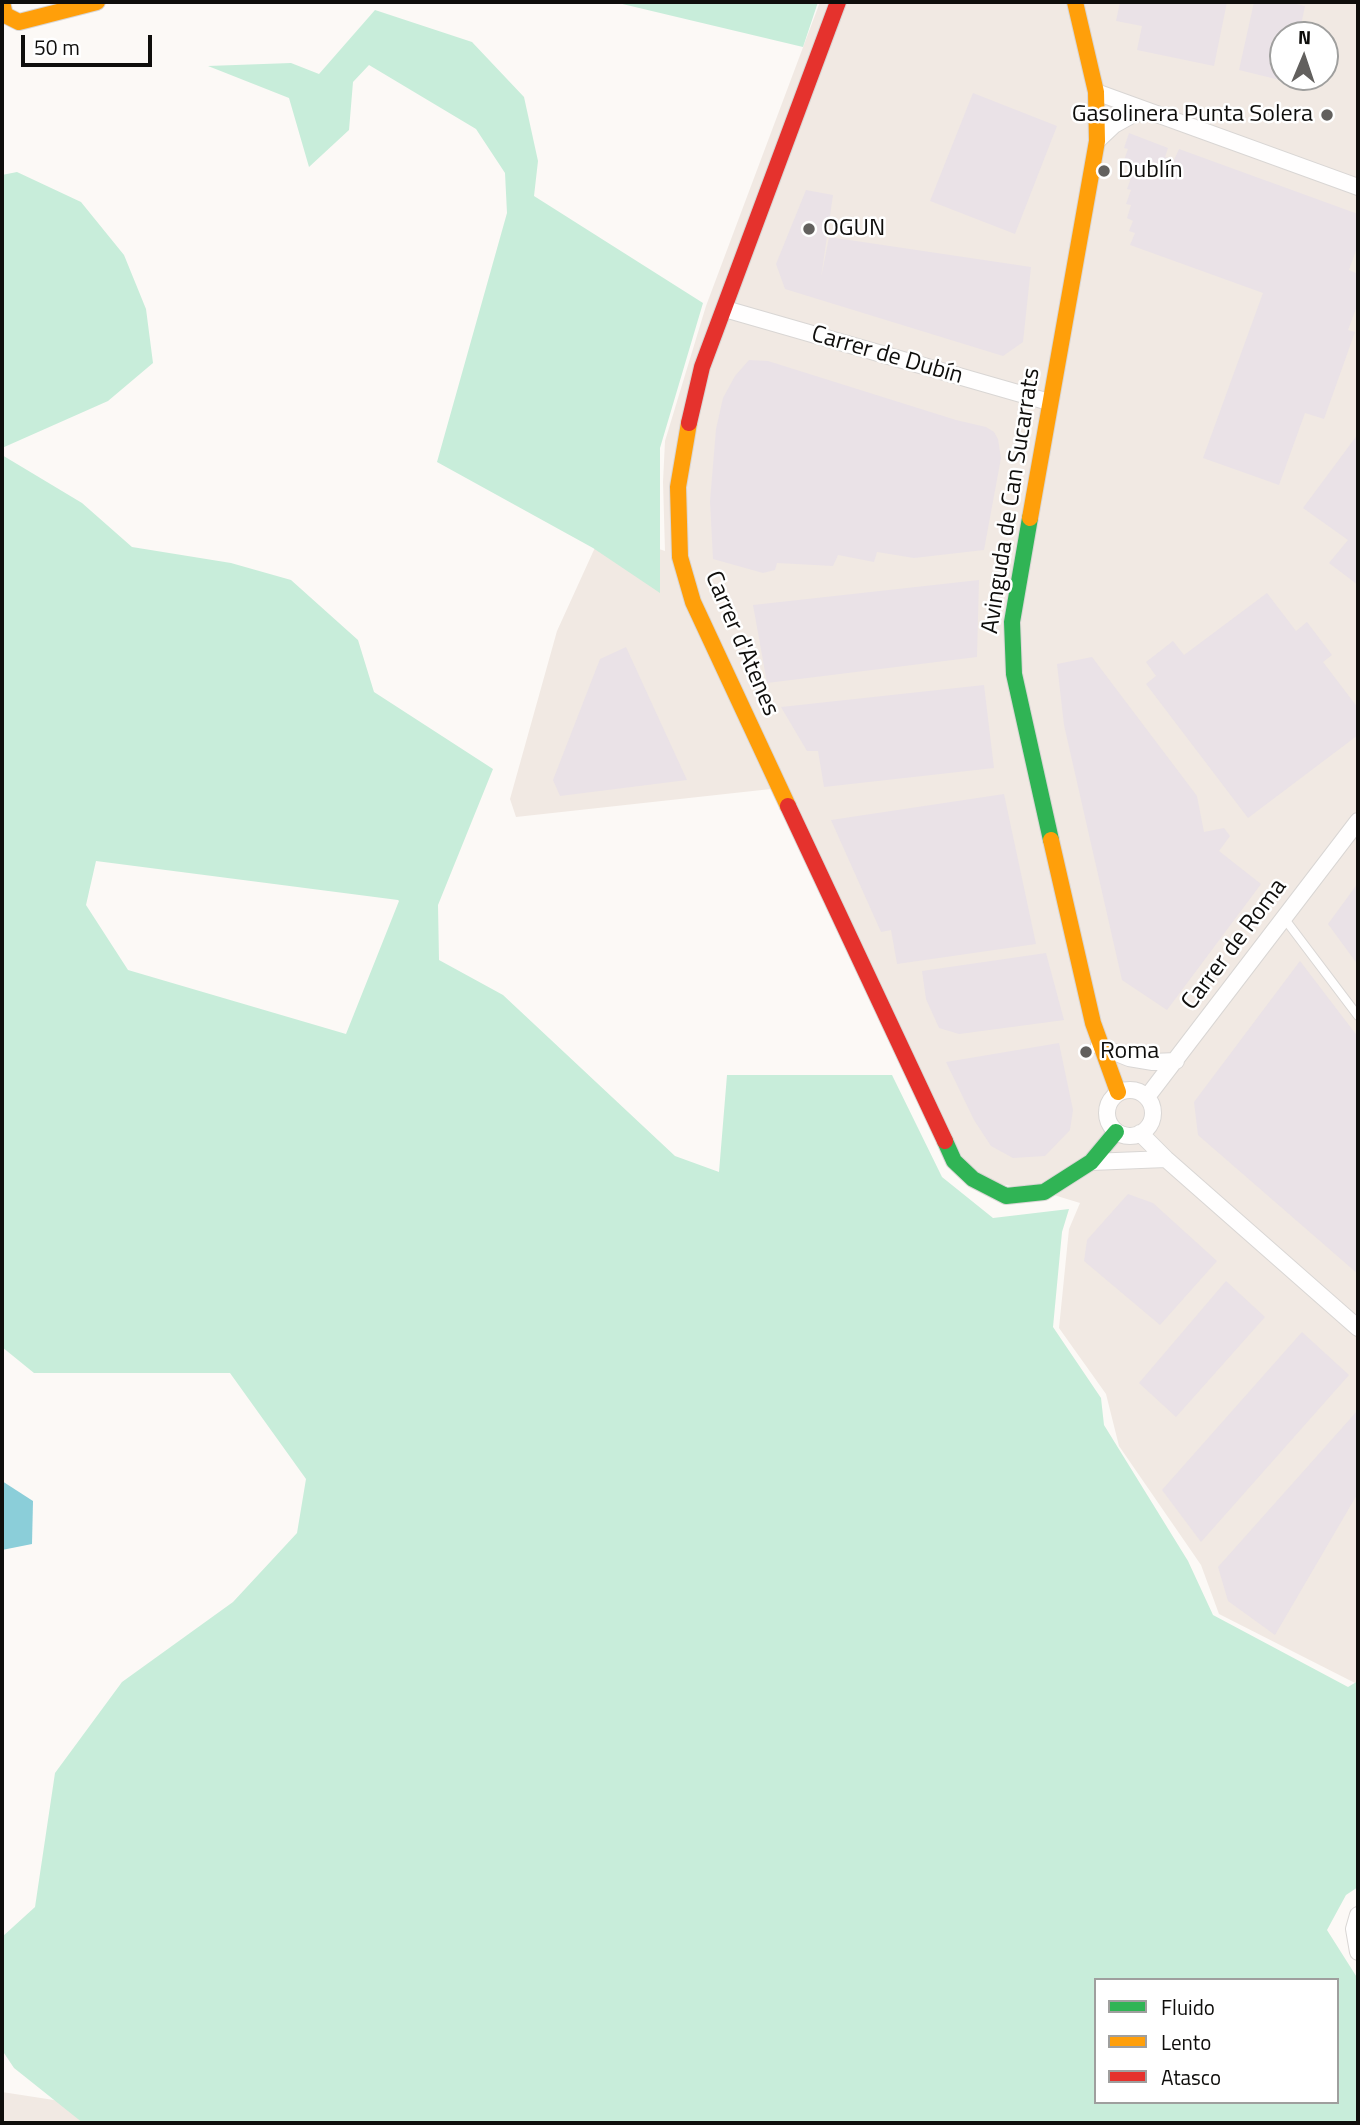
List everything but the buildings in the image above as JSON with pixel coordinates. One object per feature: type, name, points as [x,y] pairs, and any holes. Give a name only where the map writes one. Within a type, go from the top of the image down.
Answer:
[{"type":"street","points":[[2,2],[5,15],[19,22],[97,2]]},
{"type":"street","name":"Carrer d'Atenes","points":[[838,2],[702,367],[678,487],[680,557],[693,602],[954,1161],[973,1179],[1006,1196],[1044,1192],[1091,1162]]},
{"type":"street","name":"Avinguda de Can Sucarrats","points":[[1074,2],[1096,92],[1097,141],[1012,622],[1014,674],[1099,1046],[1118,1092]]},
{"type":"street","points":[[1096,92],[1358,187]]},
{"type":"street","points":[[1097,141],[1114,125],[1132,115],[1147,111]]},
{"type":"street","name":"Carrer de Dubín","points":[[725,309],[1049,402]]},
{"type":"street","name":"Carrer de Roma","points":[[1147,1097],[1358,821]]},
{"type":"street","points":[[1099,1046],[1129,1058],[1153,1062],[1176,1061]]},
{"type":"street","points":[[1133,1089],[1147,1097],[1153,1110],[1150,1125],[1131,1136],[1116,1132],[1107,1119],[1106,1111],[1112,1097],[1118,1092],[1133,1089]]},
{"type":"street","points":[[1091,1162],[1116,1132]]},
{"type":"street","points":[[1140,1133],[1358,1328]]},
{"type":"street","points":[[1091,1162],[1166,1159]]},
{"type":"street","points":[[1358,1915],[1354,1929],[1358,1952]]},
{"type":"lane","points":[[1284,918],[1358,1016]]},
{"type":"shaded area","points":[[820,2],[1358,2],[1357,1684],[1219,1614],[1201,1565],[1119,1446],[1106,1394],[1059,1328],[1069,1229],[1080,1203],[1044,1192],[973,1179],[780,788],[516,817],[510,799],[557,631],[603,530],[665,551],[665,441],[706,306]]},
{"type":"shaded area","points":[[2,2092],[138,2113],[137,2123],[2,2123]]},
{"type":"green space","points":[[614,2],[818,2],[803,47]]},
{"type":"green space","points":[[375,10],[472,42],[524,97],[538,161],[534,196],[703,303],[660,448],[660,593],[593,548],[437,462],[507,213],[505,173],[476,129],[369,65],[353,82],[349,130],[309,167],[289,98],[208,66],[291,63],[319,74]]},
{"type":"green space","points":[[17,172],[81,202],[124,255],[146,309],[153,363],[108,401],[2,448],[2,175]]},
{"type":"green space","points":[[2,455],[82,503],[132,547],[231,563],[291,580],[358,640],[374,692],[493,769],[438,905],[439,960],[503,995],[675,1156],[719,1172],[727,1075],[892,1075],[942,1177],[993,1218],[1069,1209],[1062,1232],[1053,1327],[1101,1398],[1104,1425],[1188,1561],[1213,1615],[1348,1687],[1358,1681],[1358,1887],[1346,1895],[1327,1930],[1358,1979],[1358,2123],[83,2123],[14,2068],[2,2050],[2,1937],[35,1907],[55,1773],[122,1682],[233,1602],[297,1533],[306,1479],[230,1373],[34,1373],[2,1347]],"holes":[[[96,861],[398,900],[346,1034],[128,970],[86,905]]]},
{"type":"water","points":[[2,1481],[33,1501],[32,1544],[2,1550]]},
{"type":"traffic: fast","points":[[1030,518],[1012,622],[1014,674],[1051,840]]},
{"type":"traffic: fast","points":[[945,1141],[954,1161],[973,1179],[1006,1196],[1044,1192],[1091,1162],[1116,1132]]},
{"type":"traffic: slow","points":[[2,2],[5,15],[19,22],[97,2]]},
{"type":"traffic: slow","points":[[1030,518],[1097,141],[1096,92],[1075,2]]},
{"type":"traffic: slow","points":[[689,423],[678,487],[680,557],[693,602],[788,806]]},
{"type":"traffic: slow","points":[[1051,840],[1093,1023],[1118,1092]]},
{"type":"traffic: jam","points":[[689,423],[702,367],[838,2]]},
{"type":"traffic: jam","points":[[788,806],[945,1141]]},
{"type":"place","name":"Gasolinera Punta Solera","points":[[1327,115]]},
{"type":"place","name":"Dublín","points":[[1104,171]]},
{"type":"place","name":"OGUN","points":[[809,229]]},
{"type":"place","name":"Roma","points":[[1086,1052]]}]
